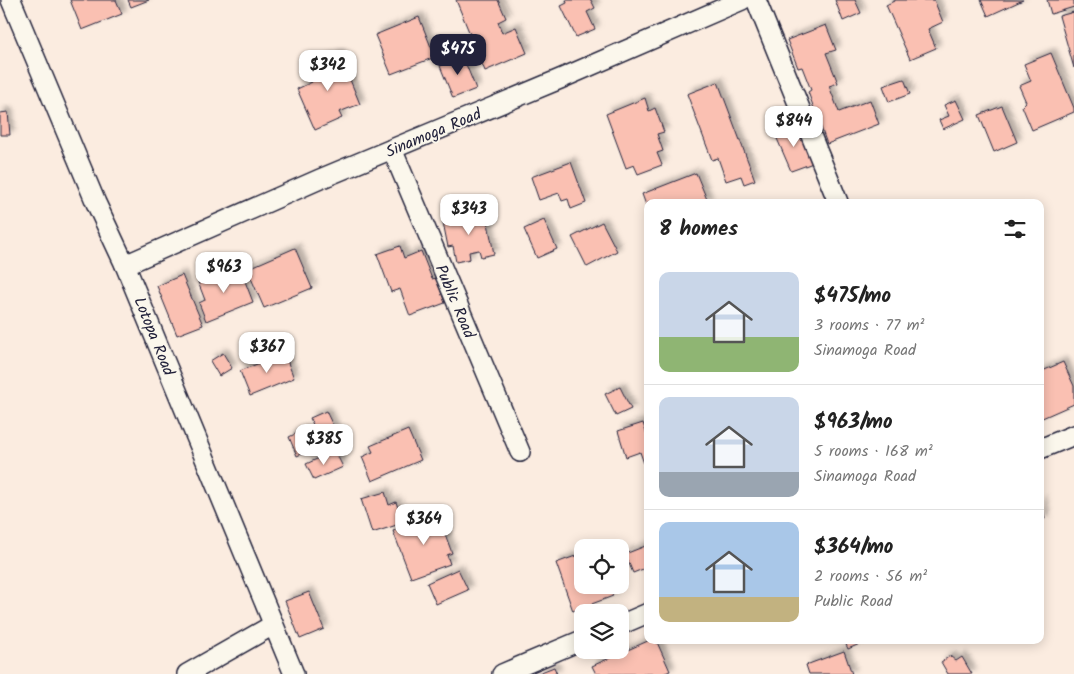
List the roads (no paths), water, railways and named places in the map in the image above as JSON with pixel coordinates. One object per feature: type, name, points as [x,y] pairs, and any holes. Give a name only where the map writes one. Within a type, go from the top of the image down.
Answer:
[{"type":"street","name":"Lotopa Road","points":[[11,0],[96,203],[125,265],[294,674]]},
{"type":"street","name":"Sinamoga Road","points":[[125,265],[320,179],[560,79],[742,0]]},
{"type":"street","points":[[756,0],[837,199]]},
{"type":"street","name":"Public Road","points":[[392,149],[520,452]]},
{"type":"street","points":[[1044,447],[1074,435]]},
{"type":"street","points":[[629,621],[644,615]]},
{"type":"street","points":[[188,674],[273,625]]},
{"type":"street","points":[[502,674],[574,643]]}]
